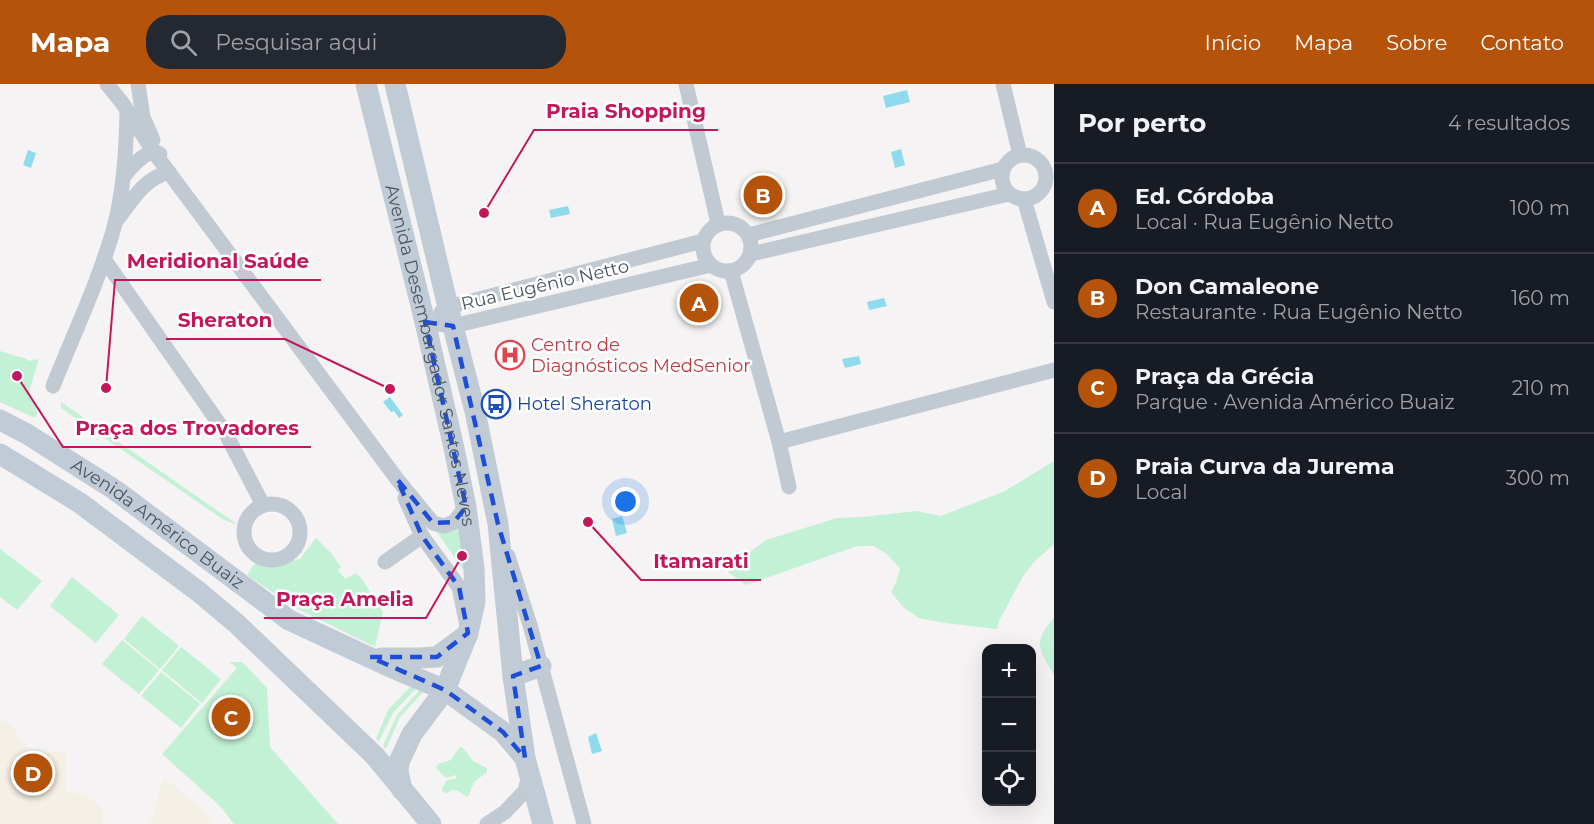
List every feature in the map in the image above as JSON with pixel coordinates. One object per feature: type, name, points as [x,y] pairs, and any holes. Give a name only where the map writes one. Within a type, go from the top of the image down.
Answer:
[{"type":"main road","name":"Avenida Desembargador Santos Neves","points":[[366,84],[425,322],[466,507],[474,568],[475,602],[468,633],[445,690],[412,734],[399,762],[398,771],[402,790]]},
{"type":"main road","name":"Avenida Desembargador Santos Neves","points":[[395,84],[450,317],[475,411],[498,524],[513,676],[527,767],[543,824]]},
{"type":"main road","name":"Avenida Américo Buaiz","points":[[0,420],[27,434],[115,490],[289,620],[445,690],[503,732],[527,767]]},
{"type":"main road","name":"Avenida Américo Buaiz","points":[[0,454],[80,503],[207,598],[375,756],[431,823]]},
{"type":"main road","points":[[370,657],[437,657],[468,633]]},
{"type":"main road","points":[[513,676],[541,666]]},
{"type":"street","points":[[107,84],[169,172],[397,479],[433,522],[444,526],[454,522],[466,507]]},
{"type":"street","points":[[138,84],[143,117],[156,153]]},
{"type":"street","points":[[686,84],[718,223]]},
{"type":"street","points":[[1003,84],[1020,155]]},
{"type":"street","points":[[52,386],[104,259],[114,223],[124,176],[127,112]]},
{"type":"street","points":[[124,176],[142,156],[156,153]]},
{"type":"street","points":[[1020,155],[1047,159],[1046,169],[1050,178],[1043,189],[1035,196],[1024,199],[1009,194],[1002,178],[1007,163],[1020,155]]},
{"type":"street","points":[[749,235],[1003,170]]},
{"type":"street","points":[[114,223],[147,182],[157,175],[169,172]]},
{"type":"street","points":[[751,254],[1009,194]]},
{"type":"street","points":[[1024,199],[1054,302]]},
{"type":"street","points":[[730,222],[741,226],[749,235],[752,244],[751,254],[743,266],[731,271],[717,269],[705,259],[702,250],[703,242],[706,234],[718,223],[730,222]]},
{"type":"street","name":"Rua Eugênio Netto","points":[[450,317],[553,280],[703,242]]},
{"type":"street","points":[[104,259],[225,432],[263,505]]},
{"type":"street","name":"Rua Eugênio Netto","points":[[425,322],[557,302],[711,265]]},
{"type":"street","points":[[731,271],[779,442],[789,487]]},
{"type":"street","points":[[553,280],[557,302]]},
{"type":"street","points":[[779,442],[1054,370]]},
{"type":"street","points":[[397,479],[422,536],[459,587],[468,633]]},
{"type":"street","points":[[498,524],[530,625],[584,824]]},
{"type":"street","points":[[385,562],[422,536]]},
{"type":"street","points":[[487,824],[505,812],[525,791],[527,767]]},
{"type":"highlighted area","points":[[425,322],[453,326],[498,524],[541,666],[513,676],[525,758],[503,732],[445,690],[370,657],[437,657],[468,633],[459,587],[422,536],[397,479],[433,523],[454,522],[466,507]]},
{"type":"green space","points":[[0,351],[28,361],[39,359],[29,391],[37,413],[35,418],[0,402]]},
{"type":"green space","points":[[61,402],[238,525],[224,520],[61,408]]},
{"type":"green space","points":[[1054,461],[1054,544],[1035,561],[1023,576],[997,629],[919,618],[904,608],[891,592],[900,569],[888,555],[874,546],[857,546],[746,585],[728,572],[740,559],[766,540],[837,518],[916,511],[941,516],[1005,491]]},
{"type":"green space","points":[[467,512],[472,583],[432,525]]},
{"type":"green space","points":[[316,538],[341,567],[338,570],[345,579],[356,573],[362,579],[383,612],[375,647],[296,608],[247,575],[257,560],[271,564],[300,559]]},
{"type":"green space","points":[[0,549],[42,581],[17,610],[0,597]]},
{"type":"green space","points":[[72,577],[119,615],[96,643],[50,606]]},
{"type":"green space","points":[[142,616],[179,646],[160,669],[124,639]]},
{"type":"green space","points":[[1054,618],[1054,675],[1042,652],[1040,640]]},
{"type":"green space","points":[[122,640],[159,670],[139,694],[102,664]]},
{"type":"green space","points":[[181,647],[221,679],[202,703],[162,670]]},
{"type":"green space","points":[[229,662],[242,662],[267,688],[270,747],[338,824],[234,824],[220,806],[162,754],[237,668]]},
{"type":"green space","points":[[161,672],[200,704],[181,728],[141,696]]},
{"type":"green space","points":[[414,683],[417,687],[393,713],[379,741],[376,739],[388,710]]},
{"type":"green space","points":[[422,688],[426,689],[400,717],[386,749],[383,746],[397,715]]},
{"type":"green space","points":[[460,747],[473,761],[487,768],[487,772],[474,782],[468,797],[453,790],[443,792],[446,781],[456,778],[456,775],[446,778],[436,768],[438,764],[451,760]]},
{"type":"sand","points":[[0,719],[12,726],[31,753],[65,751],[66,793],[84,793],[103,810],[103,824],[0,824]]},
{"type":"sand","points":[[164,778],[213,818],[208,824],[150,824]]},
{"type":"water","points":[[907,90],[910,102],[886,108],[883,96]]},
{"type":"water","points":[[901,149],[905,165],[895,168],[891,152]]},
{"type":"water","points":[[28,150],[36,153],[31,168],[23,165]]},
{"type":"water","points":[[568,206],[570,214],[551,218],[549,210]]},
{"type":"water","points":[[884,298],[887,306],[869,310],[867,302]]},
{"type":"water","points":[[859,356],[861,364],[845,368],[842,359]]},
{"type":"water","points":[[390,397],[403,415],[399,418],[383,402]]},
{"type":"water","points":[[622,516],[627,533],[616,536],[612,519]]},
{"type":"water","points":[[596,733],[602,751],[592,754],[588,737]]},
{"type":"place","name":"Don Camaleone","points":[[763,195]]},
{"type":"place","name":"Praia Shopping","points":[[484,213]]},
{"type":"place","name":"Ed. Córdoba","points":[[699,303]]},
{"type":"place","name":"Centro de Diagnósticos MedSenior","points":[[510,355]]},
{"type":"place","name":"Praça dos Trovadores","points":[[17,376]]},
{"type":"place","name":"Meridional Saúde","points":[[106,388]]},
{"type":"place","name":"Sheraton","points":[[390,389]]},
{"type":"place","name":"Hotel Sheraton","points":[[496,404]]},
{"type":"place","name":"Itamarati","points":[[588,522]]},
{"type":"place","name":"Praça Amelia","points":[[462,556]]},
{"type":"place","name":"Praça da Grécia","points":[[231,717]]},
{"type":"place","name":"Praia Curva da Jurema","points":[[33,773]]}]
